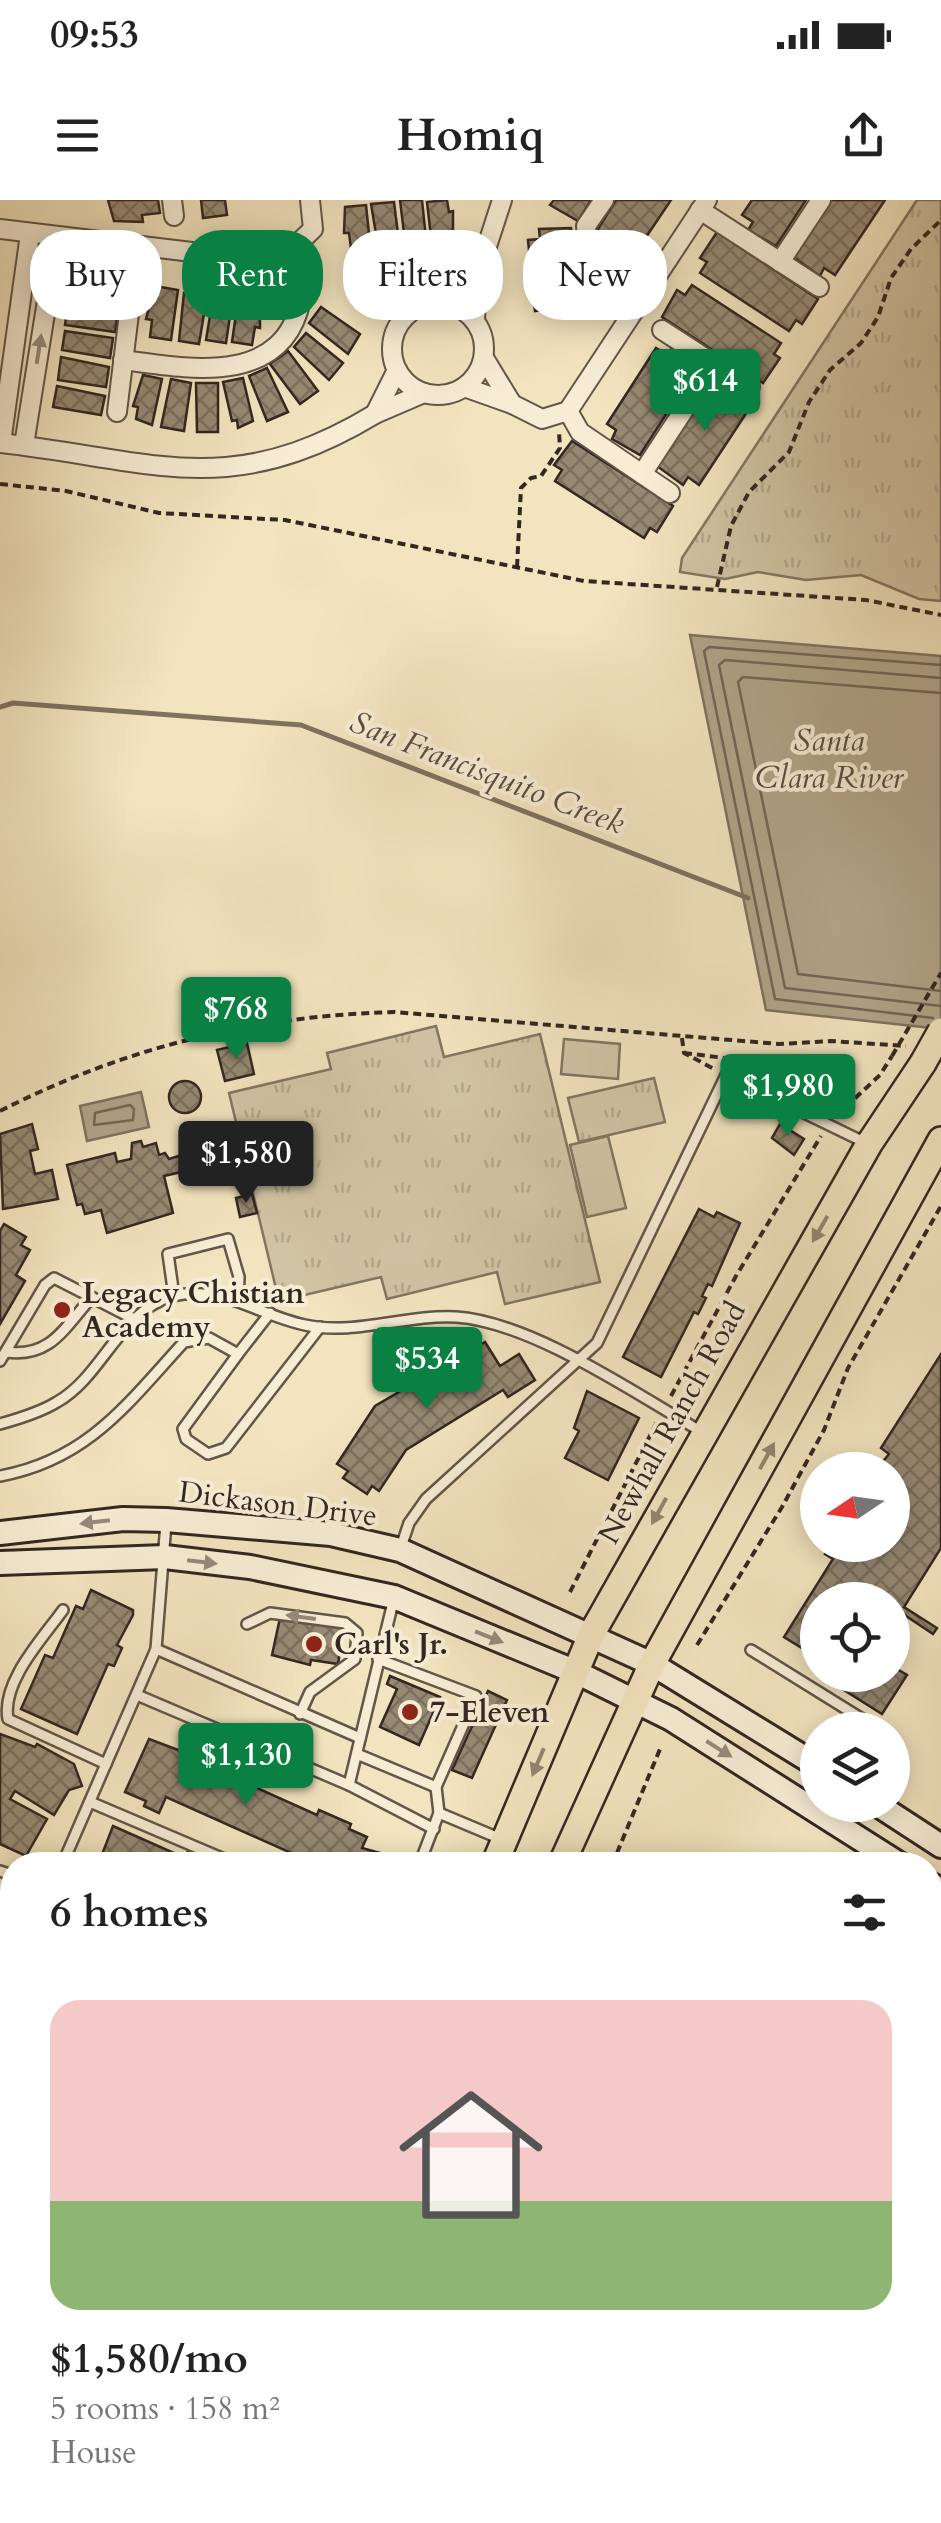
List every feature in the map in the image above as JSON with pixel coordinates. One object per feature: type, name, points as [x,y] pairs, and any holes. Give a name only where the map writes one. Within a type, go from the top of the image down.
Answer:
[{"type":"main road","name":"Newhall Ranch Road","points":[[499,1852],[592,1633],[702,1432],[869,1144],[915,1055],[941,1031]]},
{"type":"main road","points":[[567,1852],[652,1664],[941,1140]]},
{"type":"street","points":[[162,251],[250,260],[288,253],[313,230],[310,200]]},
{"type":"street","points":[[492,230],[502,200]]},
{"type":"street","points":[[586,230],[604,200]]},
{"type":"street","points":[[780,262],[821,200]]},
{"type":"street","points":[[667,260],[704,205],[820,287]]},
{"type":"street","points":[[0,229],[30,234],[0,442],[168,468],[236,469],[314,446],[424,393]]},
{"type":"street","points":[[24,446],[44,320]]},
{"type":"street","points":[[117,412],[128,320]]},
{"type":"street","points":[[123,360],[194,370],[250,361],[268,353],[297,320]]},
{"type":"street","points":[[404,320],[397,327],[392,356],[396,370],[424,393],[438,396],[464,388],[512,404]]},
{"type":"street","points":[[475,320],[484,344],[484,358],[512,404],[524,414],[561,414],[580,432],[670,493]]},
{"type":"street","points":[[561,414],[626,320]]},
{"type":"street","points":[[662,330],[750,387]]},
{"type":"street","points":[[464,388],[484,358]]},
{"type":"street","points":[[642,474],[714,364]]},
{"type":"street","points":[[376,414],[396,370]]},
{"type":"street","name":"Dickason Drive","points":[[0,1534],[123,1519],[166,1520],[332,1534],[400,1550],[592,1633],[652,1664],[800,1755]]},
{"type":"street","points":[[0,1564],[164,1557],[250,1567],[394,1597],[576,1672],[671,1719],[880,1852]]},
{"type":"street","points":[[904,1822],[941,1846]]},
{"type":"lane","points":[[400,1550],[409,1523],[426,1498],[597,1342],[726,1075],[869,1144]]},
{"type":"lane","points":[[174,1296],[168,1254],[228,1239],[238,1277],[238,1300]]},
{"type":"lane","points":[[3,1357],[48,1281],[59,1279],[134,1319]]},
{"type":"lane","points":[[0,1424],[58,1402],[98,1364],[134,1319],[174,1296],[217,1295],[320,1327],[456,1317],[514,1328],[702,1432]]},
{"type":"lane","points":[[3,1357],[44,1350],[92,1297]]},
{"type":"lane","points":[[270,1313],[183,1429],[186,1439],[208,1454],[226,1448],[320,1327]]},
{"type":"lane","points":[[0,1476],[70,1452],[98,1433],[191,1338],[209,1338],[238,1354]]},
{"type":"lane","points":[[68,1852],[156,1648],[166,1520]]},
{"type":"lane","points":[[349,1785],[394,1597]]},
{"type":"lane","points":[[63,1610],[26,1661],[6,1708],[8,1720],[106,1764]]},
{"type":"lane","points":[[247,1624],[270,1613],[344,1623],[357,1633],[355,1659],[310,1692],[300,1714]]},
{"type":"lane","points":[[156,1648],[360,1738]]},
{"type":"lane","points":[[750,1650],[851,1712]]},
{"type":"lane","points":[[378,1659],[476,1696],[436,1787],[439,1814],[424,1852]]},
{"type":"lane","points":[[137,1695],[349,1785],[434,1829]]},
{"type":"lane","points":[[357,1754],[436,1787]]},
{"type":"lane","points":[[90,1802],[207,1852]]},
{"type":"lane","points":[[439,1814],[504,1841]]},
{"type":"path","points":[[717,588],[731,526],[748,492],[789,452],[809,402],[878,317],[891,278],[911,249],[941,220]]},
{"type":"path","points":[[517,566],[521,488],[530,478],[542,476],[560,448],[561,414]]},
{"type":"path","points":[[0,484],[66,491],[159,513],[286,520],[584,581],[866,600],[941,615]]},
{"type":"path","points":[[570,1592],[664,1410],[782,1197],[845,1103],[880,1075],[941,973]]},
{"type":"path","points":[[0,1111],[128,1055],[208,1031],[271,1020],[394,1012],[915,1055]]},
{"type":"path","points":[[682,1038],[684,1053]]},
{"type":"path","points":[[684,1053],[766,1064],[845,1103]]},
{"type":"path","points":[[684,1053],[726,1075]]},
{"type":"path","points":[[697,1645],[782,1507],[824,1430],[848,1368],[940,1209]]},
{"type":"path","points":[[617,1852],[660,1749]]},
{"type":"green space","points":[[917,200],[941,200],[941,601],[919,599],[861,575],[806,580],[758,572],[725,579],[680,572],[682,558]]},
{"type":"green space","points":[[436,1026],[444,1057],[540,1034],[600,1282],[505,1304],[497,1272],[387,1299],[381,1277],[279,1301],[229,1093],[331,1069],[327,1053]]},
{"type":"green space","points":[[564,1039],[620,1044],[618,1079],[561,1074]]},
{"type":"green space","points":[[654,1078],[665,1122],[579,1142],[568,1098]]},
{"type":"green space","points":[[608,1136],[626,1208],[587,1217],[570,1145]]},
{"type":"water","name":"Santa Clara River","points":[[690,635],[941,656],[941,1029],[766,1010]]},
{"type":"water","points":[[141,1092],[149,1127],[87,1141],[80,1106]]},
{"type":"building","points":[[108,200],[158,200],[160,213],[142,215],[143,222],[114,221]]},
{"type":"building","points":[[201,200],[225,200],[227,215],[203,218]]},
{"type":"building","points":[[400,200],[422,200],[425,230],[404,230]]},
{"type":"building","points":[[447,200],[449,212],[453,211],[453,230],[430,230],[427,202]]},
{"type":"building","points":[[554,200],[591,200],[578,221],[550,205]]},
{"type":"building","points":[[616,200],[671,200],[651,230],[597,230]]},
{"type":"building","points":[[752,200],[806,200],[776,246],[748,230],[753,222],[742,215]]},
{"type":"building","points":[[831,200],[885,200],[835,275],[824,268],[820,276],[793,257]]},
{"type":"building","points":[[394,202],[398,230],[375,230],[371,204]]},
{"type":"building","points":[[366,205],[369,230],[344,230],[345,207]]},
{"type":"building","points":[[717,232],[818,299],[802,324],[796,320],[789,331],[700,273],[707,262],[700,258]]},
{"type":"building","points":[[692,285],[781,343],[774,354],[780,358],[763,383],[667,320],[667,308],[677,290],[685,295]]},
{"type":"building","points":[[162,287],[178,290],[171,340],[150,337],[152,320],[162,320]]},
{"type":"building","points":[[323,308],[360,334],[348,354],[309,323],[323,320]]},
{"type":"building","points":[[182,312],[182,320],[203,320],[199,344],[179,341]]},
{"type":"building","points":[[66,320],[117,320],[115,332],[65,325]]},
{"type":"building","points":[[209,320],[229,320],[226,343],[206,340]]},
{"type":"building","points":[[235,320],[260,320],[252,345],[232,342]]},
{"type":"building","points":[[65,331],[113,338],[110,358],[62,350]]},
{"type":"building","points":[[306,333],[343,363],[329,380],[294,347]]},
{"type":"building","points":[[656,348],[667,354],[672,348],[697,366],[640,455],[612,439],[616,430],[607,424]]},
{"type":"building","points":[[288,351],[318,391],[300,404],[270,364]]},
{"type":"building","points":[[61,357],[109,367],[106,387],[58,380]]},
{"type":"building","points":[[267,368],[288,412],[267,421],[249,376]]},
{"type":"building","points":[[143,375],[162,379],[152,425],[136,419],[138,407],[133,406]]},
{"type":"building","points":[[243,378],[253,421],[238,428],[237,420],[232,421],[223,382]]},
{"type":"building","points":[[715,378],[743,394],[738,401],[749,409],[699,485],[688,477],[683,485],[657,466]]},
{"type":"building","points":[[171,379],[191,383],[184,431],[161,427]]},
{"type":"building","points":[[196,383],[218,383],[218,432],[197,432]]},
{"type":"building","points":[[57,386],[105,396],[101,415],[53,407]]},
{"type":"building","points":[[572,441],[673,506],[657,532],[650,528],[644,538],[555,481],[562,470],[554,465]]},
{"type":"building","points":[[247,1043],[254,1074],[225,1081],[217,1050]]},
{"type":"building","points":[[185,1081],[196,1086],[201,1097],[196,1108],[185,1113],[174,1108],[169,1097],[174,1086]]},
{"type":"building","points":[[32,1124],[38,1149],[30,1151],[35,1174],[52,1170],[58,1199],[3,1209],[0,1134]]},
{"type":"building","points":[[780,1124],[804,1139],[794,1155],[772,1138]]},
{"type":"building","points":[[207,1132],[216,1172],[205,1174],[203,1167],[164,1176],[173,1213],[107,1233],[101,1210],[85,1214],[82,1204],[77,1205],[67,1165],[115,1153],[117,1162],[131,1159],[132,1143],[141,1141],[143,1147],[156,1143],[159,1155],[165,1153],[169,1159],[188,1153],[184,1138]]},
{"type":"building","points":[[252,1194],[257,1213],[240,1217],[236,1198]]},
{"type":"building","points":[[699,1209],[740,1223],[712,1286],[708,1284],[702,1296],[706,1298],[698,1314],[694,1312],[661,1377],[623,1357]]},
{"type":"building","points":[[4,1224],[26,1237],[21,1245],[30,1250],[16,1275],[25,1281],[0,1324],[0,1231]]},
{"type":"building","points":[[485,1342],[500,1366],[519,1354],[535,1380],[508,1397],[503,1390],[406,1450],[379,1491],[372,1486],[367,1494],[343,1478],[348,1471],[337,1464],[375,1406]]},
{"type":"building","points":[[941,1354],[941,1548],[910,1597],[910,1582],[819,1582],[831,1562],[910,1562],[910,1452],[886,1452],[881,1448]]},
{"type":"building","points":[[587,1391],[639,1418],[608,1480],[565,1458],[579,1431],[574,1428]]},
{"type":"building","points":[[91,1590],[133,1610],[133,1615],[117,1645],[122,1648],[114,1666],[108,1664],[77,1734],[21,1709],[45,1655],[53,1658],[76,1606],[83,1609]]},
{"type":"building","points":[[910,1611],[937,1628],[933,1634],[910,1619]]},
{"type":"building","points":[[800,1612],[800,1647],[784,1637]]},
{"type":"building","points":[[280,1618],[344,1627],[338,1664],[311,1660],[310,1665],[272,1655]]},
{"type":"building","points":[[390,1676],[440,1697],[419,1745],[380,1727],[397,1689],[387,1684]]},
{"type":"building","points":[[488,1691],[507,1700],[472,1778],[452,1770]]},
{"type":"building","points":[[847,1692],[896,1692],[883,1712]]},
{"type":"building","points":[[0,1734],[35,1747],[37,1744],[74,1764],[82,1786],[69,1790],[54,1815],[15,1791],[10,1799],[47,1819],[28,1852],[0,1844]]},
{"type":"building","points":[[149,1739],[215,1764],[213,1768],[317,1815],[319,1810],[351,1824],[349,1829],[367,1837],[362,1848],[377,1852],[289,1852],[166,1797],[159,1813],[144,1806],[146,1801],[125,1792]]},
{"type":"building","points":[[113,1826],[172,1852],[103,1852]]},
{"type":"waterway","name":"San Francisquito Creek","points":[[0,707],[13,703],[301,725],[748,898]]},
{"type":"place","name":"Legacy Chistian Academy","points":[[62,1310]]},
{"type":"place","name":"Carl's Jr.","points":[[314,1644]]},
{"type":"place","name":"7-Eleven","points":[[410,1712]]}]
